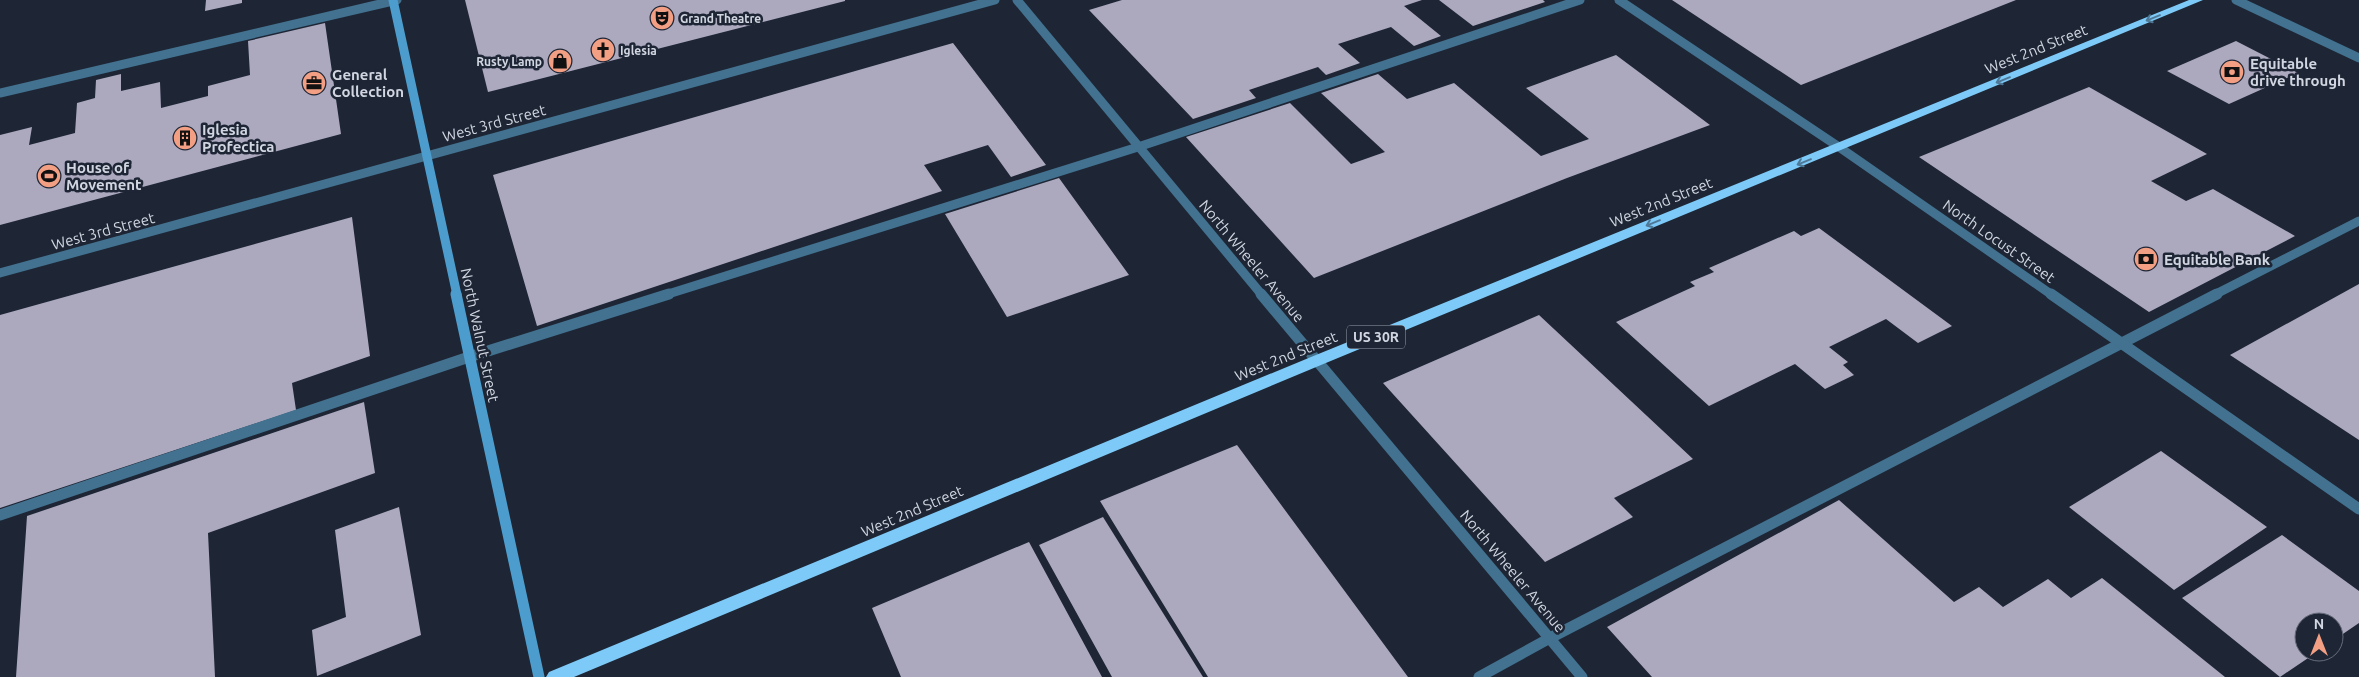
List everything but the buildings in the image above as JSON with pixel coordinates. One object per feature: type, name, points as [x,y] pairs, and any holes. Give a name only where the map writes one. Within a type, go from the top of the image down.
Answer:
[{"type":"highway","name":"West 2nd Street","points":[[555,677],[1316,361],[2198,0]]},
{"type":"main road","name":"North Walnut Street","points":[[394,0],[539,677]]},
{"type":"street","points":[[0,93],[394,0]]},
{"type":"street","name":"West 3rd Street","points":[[0,273],[995,0]]},
{"type":"street","name":"North Wheeler Avenue","points":[[1018,0],[1316,361],[1582,677]]},
{"type":"street","points":[[0,515],[469,357],[1138,147],[1580,0]]},
{"type":"street","name":"North Locust Street","points":[[1619,0],[1839,147],[2359,509]]},
{"type":"street","points":[[2236,0],[2359,58]]},
{"type":"street","points":[[1479,677],[1550,638],[2359,221]]},
{"type":"place","name":"Grand Theatre","points":[[662,18]]},
{"type":"place","name":"Iglesia","points":[[603,50]]},
{"type":"place","name":"Rusty Lamp","points":[[560,61]]},
{"type":"place","name":"Equitable drive through","points":[[2232,72]]},
{"type":"place","name":"General Collection","points":[[314,83]]},
{"type":"place","name":"Iglesia Profectica","points":[[185,138]]},
{"type":"place","name":"House of Movement","points":[[49,176]]},
{"type":"place","name":"Equitable Bank","points":[[2146,259]]}]
